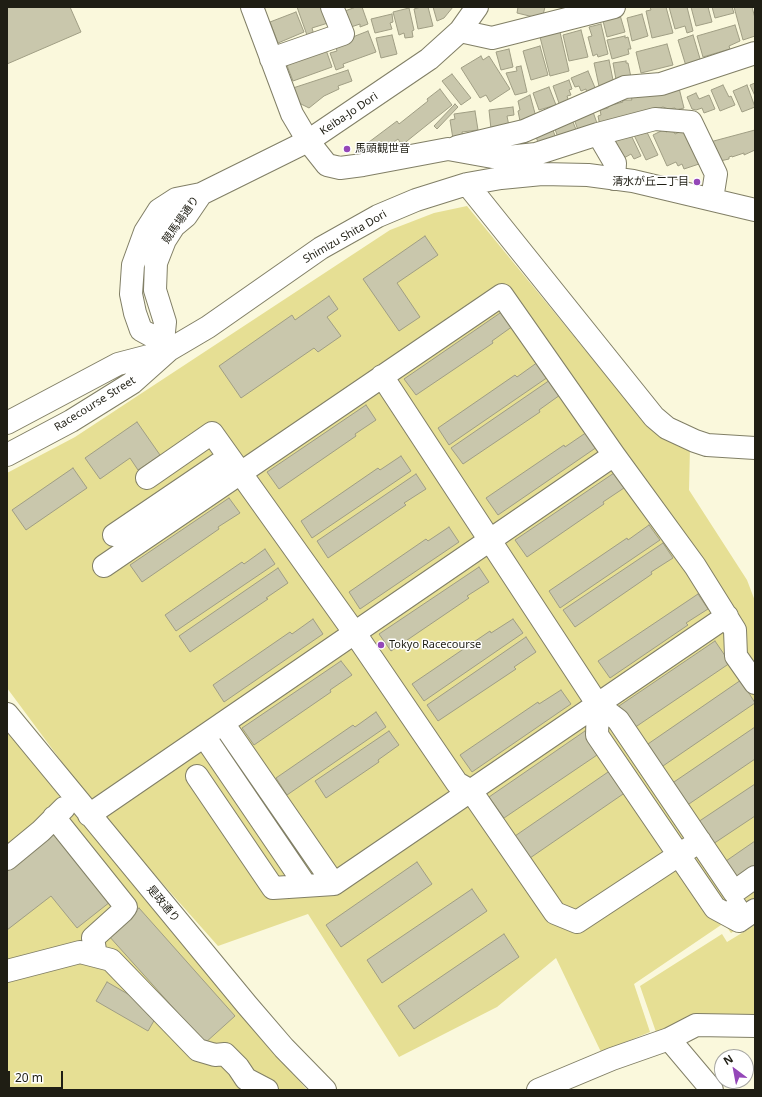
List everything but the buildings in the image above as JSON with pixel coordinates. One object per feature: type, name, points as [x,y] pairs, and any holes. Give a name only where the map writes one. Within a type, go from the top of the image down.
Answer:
[{"type":"street","points":[[253,7],[292,114],[308,142],[322,162],[327,165],[340,168],[448,149],[524,131],[625,87],[661,84],[755,53]]},
{"type":"street","points":[[271,59],[343,34],[332,7]]},
{"type":"street","name":"Keiba-Jo Dori","points":[[201,194],[308,142],[429,59],[460,31],[477,7]]},
{"type":"street","points":[[460,31],[492,38],[558,14],[614,7]]},
{"type":"street","points":[[448,149],[498,158],[536,154],[655,118],[691,122],[716,174],[712,200]]},
{"type":"street","points":[[598,134],[615,163],[614,178]]},
{"type":"street","name":"Shimizu Shita Dori","points":[[166,346],[208,327],[321,248],[378,216],[416,200],[467,184],[501,178],[542,174],[588,175],[633,181],[755,210]]},
{"type":"street","points":[[467,184],[654,417],[667,428],[707,445],[755,448]]},
{"type":"street","name":"競馬場通り","points":[[166,346],[141,330],[135,313],[131,294],[133,266],[145,232],[159,210],[176,199],[201,194]]},
{"type":"street","points":[[112,530],[230,459],[382,376],[502,295],[695,566],[735,630],[736,656],[755,683]]},
{"type":"street","name":"Racecourse Street","points":[[7,455],[71,421],[132,382],[166,346]]},
{"type":"street","name":"Racecourse Street","points":[[7,423],[118,364],[166,346]]},
{"type":"street","points":[[382,376],[598,705],[618,720],[734,892],[747,916]]},
{"type":"street","points":[[7,442],[30,431],[71,421]]},
{"type":"street","points":[[148,478],[212,433],[354,632],[457,783],[471,791],[555,913],[577,922],[700,841]]},
{"type":"street","points":[[89,815],[614,454]]},
{"type":"street","points":[[104,566],[230,459]]},
{"type":"street","points":[[202,773],[273,888],[334,884],[727,616]]},
{"type":"street","points":[[598,705],[597,735],[715,908],[747,916]]},
{"type":"street","name":"是政通り","points":[[7,714],[89,815],[284,1048],[325,1090]]},
{"type":"street","points":[[223,723],[334,884]]},
{"type":"street","points":[[204,736],[296,886]]},
{"type":"street","points":[[7,859],[41,831],[75,798]]},
{"type":"street","points":[[54,817],[126,907],[93,938],[96,956]]},
{"type":"street","points":[[734,892],[755,877]]},
{"type":"street","points":[[7,972],[80,952],[111,960],[198,1050],[214,1055],[225,1054],[238,1067],[246,1079],[267,1090]]},
{"type":"street","points":[[538,1090],[612,1059],[669,1039],[696,1025],[755,1026]]},
{"type":"street","points":[[669,1039],[712,1090]]},
{"type":"shaded area","name":"Tokyo Racecourse","points":[[467,206],[632,407],[661,433],[690,447],[689,490],[747,580],[755,601],[755,917],[731,933],[724,923],[634,984],[650,1032],[601,1052],[556,958],[497,1007],[399,1057],[308,914],[218,946],[99,812],[7,688],[7,473],[75,437],[390,230],[434,213]]},
{"type":"shaded area","points":[[7,728],[158,914],[307,1090],[7,1090]]},
{"type":"shaded area","points":[[755,925],[755,1020],[656,1032],[640,986],[722,934],[727,942]]},
{"type":"place","name":"馬頭観世音","points":[[347,149]]},
{"type":"place","name":"清水が丘二丁目","points":[[697,182]]},
{"type":"place","name":"Tokyo Racecourse","points":[[381,645]]}]
